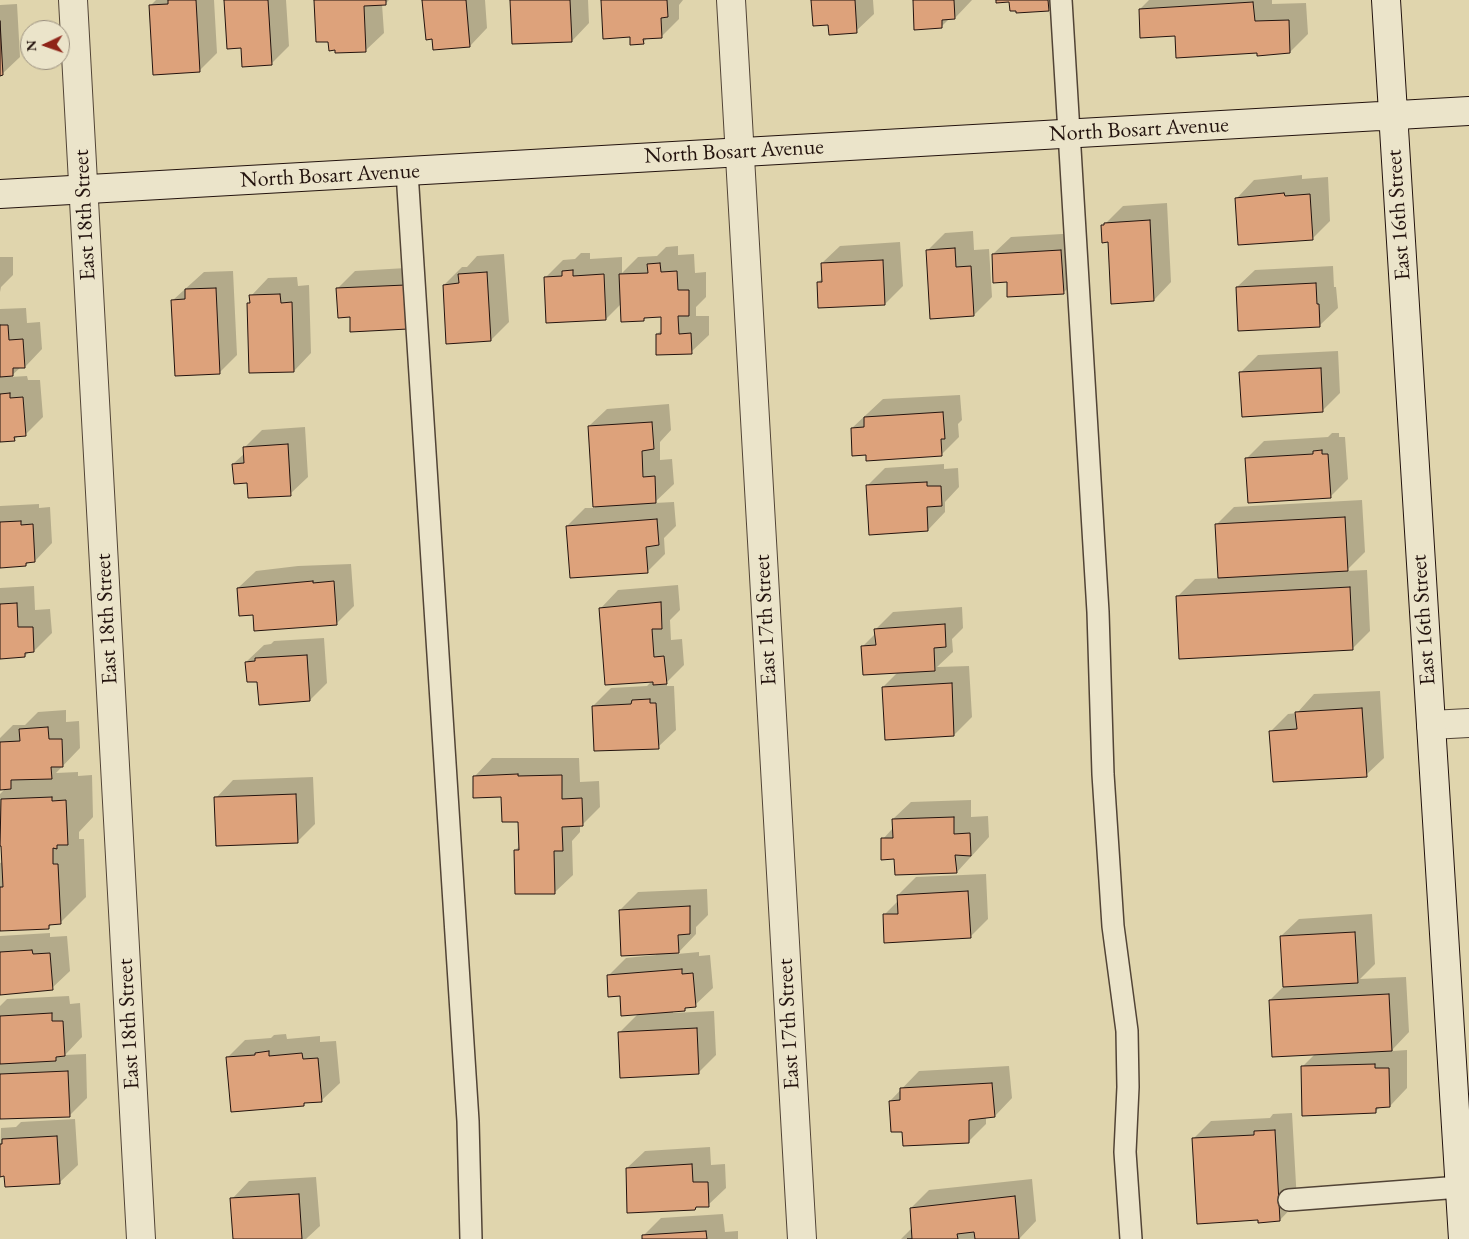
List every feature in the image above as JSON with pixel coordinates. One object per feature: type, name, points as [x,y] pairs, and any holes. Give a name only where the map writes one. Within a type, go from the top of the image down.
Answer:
[{"type":"street","name":"East 18th Street","points":[[73,0],[141,1239]]},
{"type":"street","name":"East 17th Street","points":[[731,0],[802,1239]]},
{"type":"street","name":"East 16th Street","points":[[1386,0],[1463,1239]]},
{"type":"street","name":"North Bosart Avenue","points":[[0,194],[1469,111]]},
{"type":"street","points":[[1431,726],[1469,723]]},
{"type":"lane","points":[[1061,0],[1097,602],[1102,774],[1113,926],[1127,1030],[1128,1086],[1125,1152],[1131,1239]]},
{"type":"lane","points":[[407,172],[468,1121],[470,1239]]},
{"type":"lane","points":[[1289,1200],[1460,1187]]},
{"type":"building","points":[[168,0],[196,0],[200,72],[153,75],[149,5],[168,4]]},
{"type":"building","points":[[224,0],[268,0],[272,65],[242,67],[241,48],[227,49]]},
{"type":"building","points":[[314,0],[386,0],[386,5],[364,6],[366,52],[335,53],[335,50],[329,51],[328,42],[316,42]]},
{"type":"building","points":[[422,0],[466,0],[470,47],[433,50],[432,39],[426,40]]},
{"type":"building","points":[[510,0],[570,0],[572,42],[512,44]]},
{"type":"building","points":[[601,0],[667,0],[668,17],[661,18],[662,38],[643,39],[644,44],[630,45],[630,37],[603,39]]},
{"type":"building","points":[[811,0],[855,0],[857,33],[829,35],[828,25],[813,26]]},
{"type":"building","points":[[913,0],[954,0],[955,19],[942,20],[942,28],[914,30]]},
{"type":"building","points":[[996,0],[1048,0],[1049,11],[1016,13],[1016,11],[1010,11],[1009,2],[996,3]]},
{"type":"building","points":[[1253,2],[1255,21],[1289,20],[1290,53],[1257,56],[1257,53],[1176,58],[1175,36],[1140,38],[1139,9]]},
{"type":"building","points":[[0,21],[3,75],[0,76]]},
{"type":"building","points":[[1284,193],[1285,196],[1310,194],[1313,240],[1238,245],[1235,198]]},
{"type":"building","points":[[1150,220],[1154,301],[1111,304],[1108,242],[1102,243],[1101,225],[1104,225],[1104,223]]},
{"type":"building","points":[[955,248],[956,267],[971,266],[974,316],[930,319],[926,250]]},
{"type":"building","points":[[1061,250],[1064,294],[1007,297],[1007,282],[993,283],[992,254]]},
{"type":"building","points":[[883,260],[885,305],[818,308],[817,282],[822,282],[821,263]]},
{"type":"building","points":[[660,263],[661,272],[677,271],[678,290],[689,290],[689,316],[678,316],[679,334],[691,333],[692,354],[656,355],[656,334],[661,334],[661,317],[644,318],[644,321],[621,322],[619,274],[648,273],[647,264]]},
{"type":"building","points":[[573,270],[573,276],[604,274],[606,320],[546,323],[544,277],[562,276],[562,271]]},
{"type":"building","points":[[487,272],[491,341],[446,344],[443,285],[459,283],[458,274]]},
{"type":"building","points":[[1316,283],[1320,327],[1238,331],[1236,287]]},
{"type":"building","points":[[406,285],[408,329],[350,332],[350,317],[338,318],[336,288]]},
{"type":"building","points":[[216,288],[220,374],[175,376],[171,300],[185,299],[185,289]]},
{"type":"building","points":[[280,294],[281,303],[292,302],[294,372],[249,373],[247,303],[250,303],[249,295]]},
{"type":"building","points":[[0,325],[8,325],[9,340],[23,339],[25,368],[13,368],[13,376],[0,377]]},
{"type":"building","points":[[1321,368],[1323,412],[1242,417],[1239,372]]},
{"type":"building","points":[[10,393],[10,398],[23,397],[26,436],[14,437],[15,441],[0,442],[0,394]]},
{"type":"building","points":[[943,412],[945,439],[941,439],[942,456],[866,461],[866,455],[852,456],[851,428],[864,427],[864,417]]},
{"type":"building","points":[[652,422],[654,449],[642,451],[643,477],[655,476],[656,503],[593,507],[588,426]]},
{"type":"building","points":[[288,444],[291,496],[248,498],[247,483],[234,484],[232,464],[244,463],[243,447]]},
{"type":"building","points":[[1322,450],[1322,454],[1328,454],[1331,498],[1248,503],[1245,458],[1313,454],[1313,451]]},
{"type":"building","points":[[927,482],[927,486],[941,486],[942,506],[927,507],[928,531],[869,535],[866,485]]},
{"type":"building","points":[[1345,517],[1348,571],[1218,578],[1215,524]]},
{"type":"building","points":[[657,519],[659,545],[646,547],[648,573],[570,578],[566,526]]},
{"type":"building","points":[[21,521],[21,525],[33,524],[35,562],[26,563],[26,566],[0,568],[0,522]]},
{"type":"building","points":[[313,581],[313,583],[334,581],[337,625],[254,631],[253,615],[239,616],[237,588]]},
{"type":"building","points":[[1350,587],[1353,650],[1179,659],[1176,596]]},
{"type":"building","points":[[661,602],[662,629],[652,629],[654,657],[664,656],[667,684],[653,685],[653,682],[605,685],[599,608]]},
{"type":"building","points":[[17,603],[18,627],[33,627],[34,652],[25,653],[25,657],[0,659],[0,604]]},
{"type":"building","points":[[945,624],[946,647],[934,648],[935,671],[863,675],[861,646],[876,645],[874,629]]},
{"type":"building","points":[[307,655],[310,701],[259,705],[257,682],[247,682],[245,662],[255,661],[255,658]]},
{"type":"building","points":[[952,683],[954,736],[885,740],[882,687]]},
{"type":"building","points":[[650,699],[650,703],[656,703],[659,749],[594,751],[592,706],[631,704],[632,700]]},
{"type":"building","points":[[1362,708],[1367,777],[1273,782],[1269,731],[1297,729],[1295,712]]},
{"type":"building","points":[[48,727],[49,739],[62,739],[63,767],[51,767],[52,779],[11,780],[11,789],[0,790],[0,742],[20,741],[19,729]]},
{"type":"building","points":[[518,774],[518,776],[562,775],[562,799],[582,798],[583,826],[562,827],[563,851],[554,851],[555,894],[515,894],[514,850],[519,850],[518,822],[502,822],[501,797],[473,798],[473,776]]},
{"type":"building","points":[[296,794],[298,843],[216,846],[214,797]]},
{"type":"building","points":[[52,797],[52,801],[66,800],[68,845],[57,845],[57,849],[53,848],[53,864],[58,864],[61,924],[49,925],[49,929],[0,931],[0,887],[3,887],[0,846],[1,799]]},
{"type":"building","points":[[954,817],[954,834],[970,833],[971,856],[955,855],[957,873],[895,875],[894,859],[881,860],[881,838],[893,838],[892,819]]},
{"type":"building","points":[[968,891],[971,938],[884,943],[883,914],[898,914],[897,895]]},
{"type":"building","points":[[690,906],[690,934],[678,935],[679,953],[621,956],[619,910]]},
{"type":"building","points":[[1355,932],[1358,983],[1283,987],[1280,936]]},
{"type":"building","points":[[32,950],[33,954],[50,953],[53,990],[0,995],[0,952]]},
{"type":"building","points":[[682,969],[682,974],[693,973],[696,1007],[685,1008],[685,1011],[621,1016],[620,996],[608,997],[607,975]]},
{"type":"building","points":[[1389,994],[1392,1051],[1272,1057],[1269,1000]]},
{"type":"building","points":[[52,1013],[52,1021],[63,1021],[65,1056],[56,1057],[56,1061],[0,1064],[0,1016]]},
{"type":"building","points":[[697,1028],[699,1074],[620,1078],[618,1032]]},
{"type":"building","points":[[269,1051],[269,1056],[302,1053],[303,1059],[318,1058],[322,1102],[304,1103],[304,1106],[231,1112],[226,1057],[255,1055],[255,1053]]},
{"type":"building","points":[[1375,1064],[1375,1068],[1389,1068],[1390,1107],[1376,1108],[1376,1113],[1302,1116],[1301,1066]]},
{"type":"building","points":[[68,1071],[70,1117],[0,1119],[0,1074]]},
{"type":"building","points":[[992,1083],[995,1117],[969,1120],[969,1143],[903,1146],[902,1132],[891,1132],[889,1101],[900,1100],[900,1088]]},
{"type":"building","points":[[1275,1130],[1280,1221],[1258,1223],[1258,1220],[1197,1224],[1192,1138],[1254,1135],[1254,1131]]},
{"type":"building","points":[[57,1136],[60,1184],[5,1187],[4,1176],[0,1177],[0,1144],[2,1144],[2,1139]]},
{"type":"building","points":[[692,1164],[693,1182],[708,1182],[709,1207],[696,1207],[695,1210],[627,1213],[626,1168]]},
{"type":"building","points":[[299,1194],[302,1239],[233,1239],[230,1198]]},
{"type":"building","points":[[1015,1196],[1019,1239],[975,1239],[974,1232],[957,1234],[958,1239],[912,1239],[910,1208]]},
{"type":"building","points":[[706,1231],[707,1239],[642,1239],[642,1235]]}]
